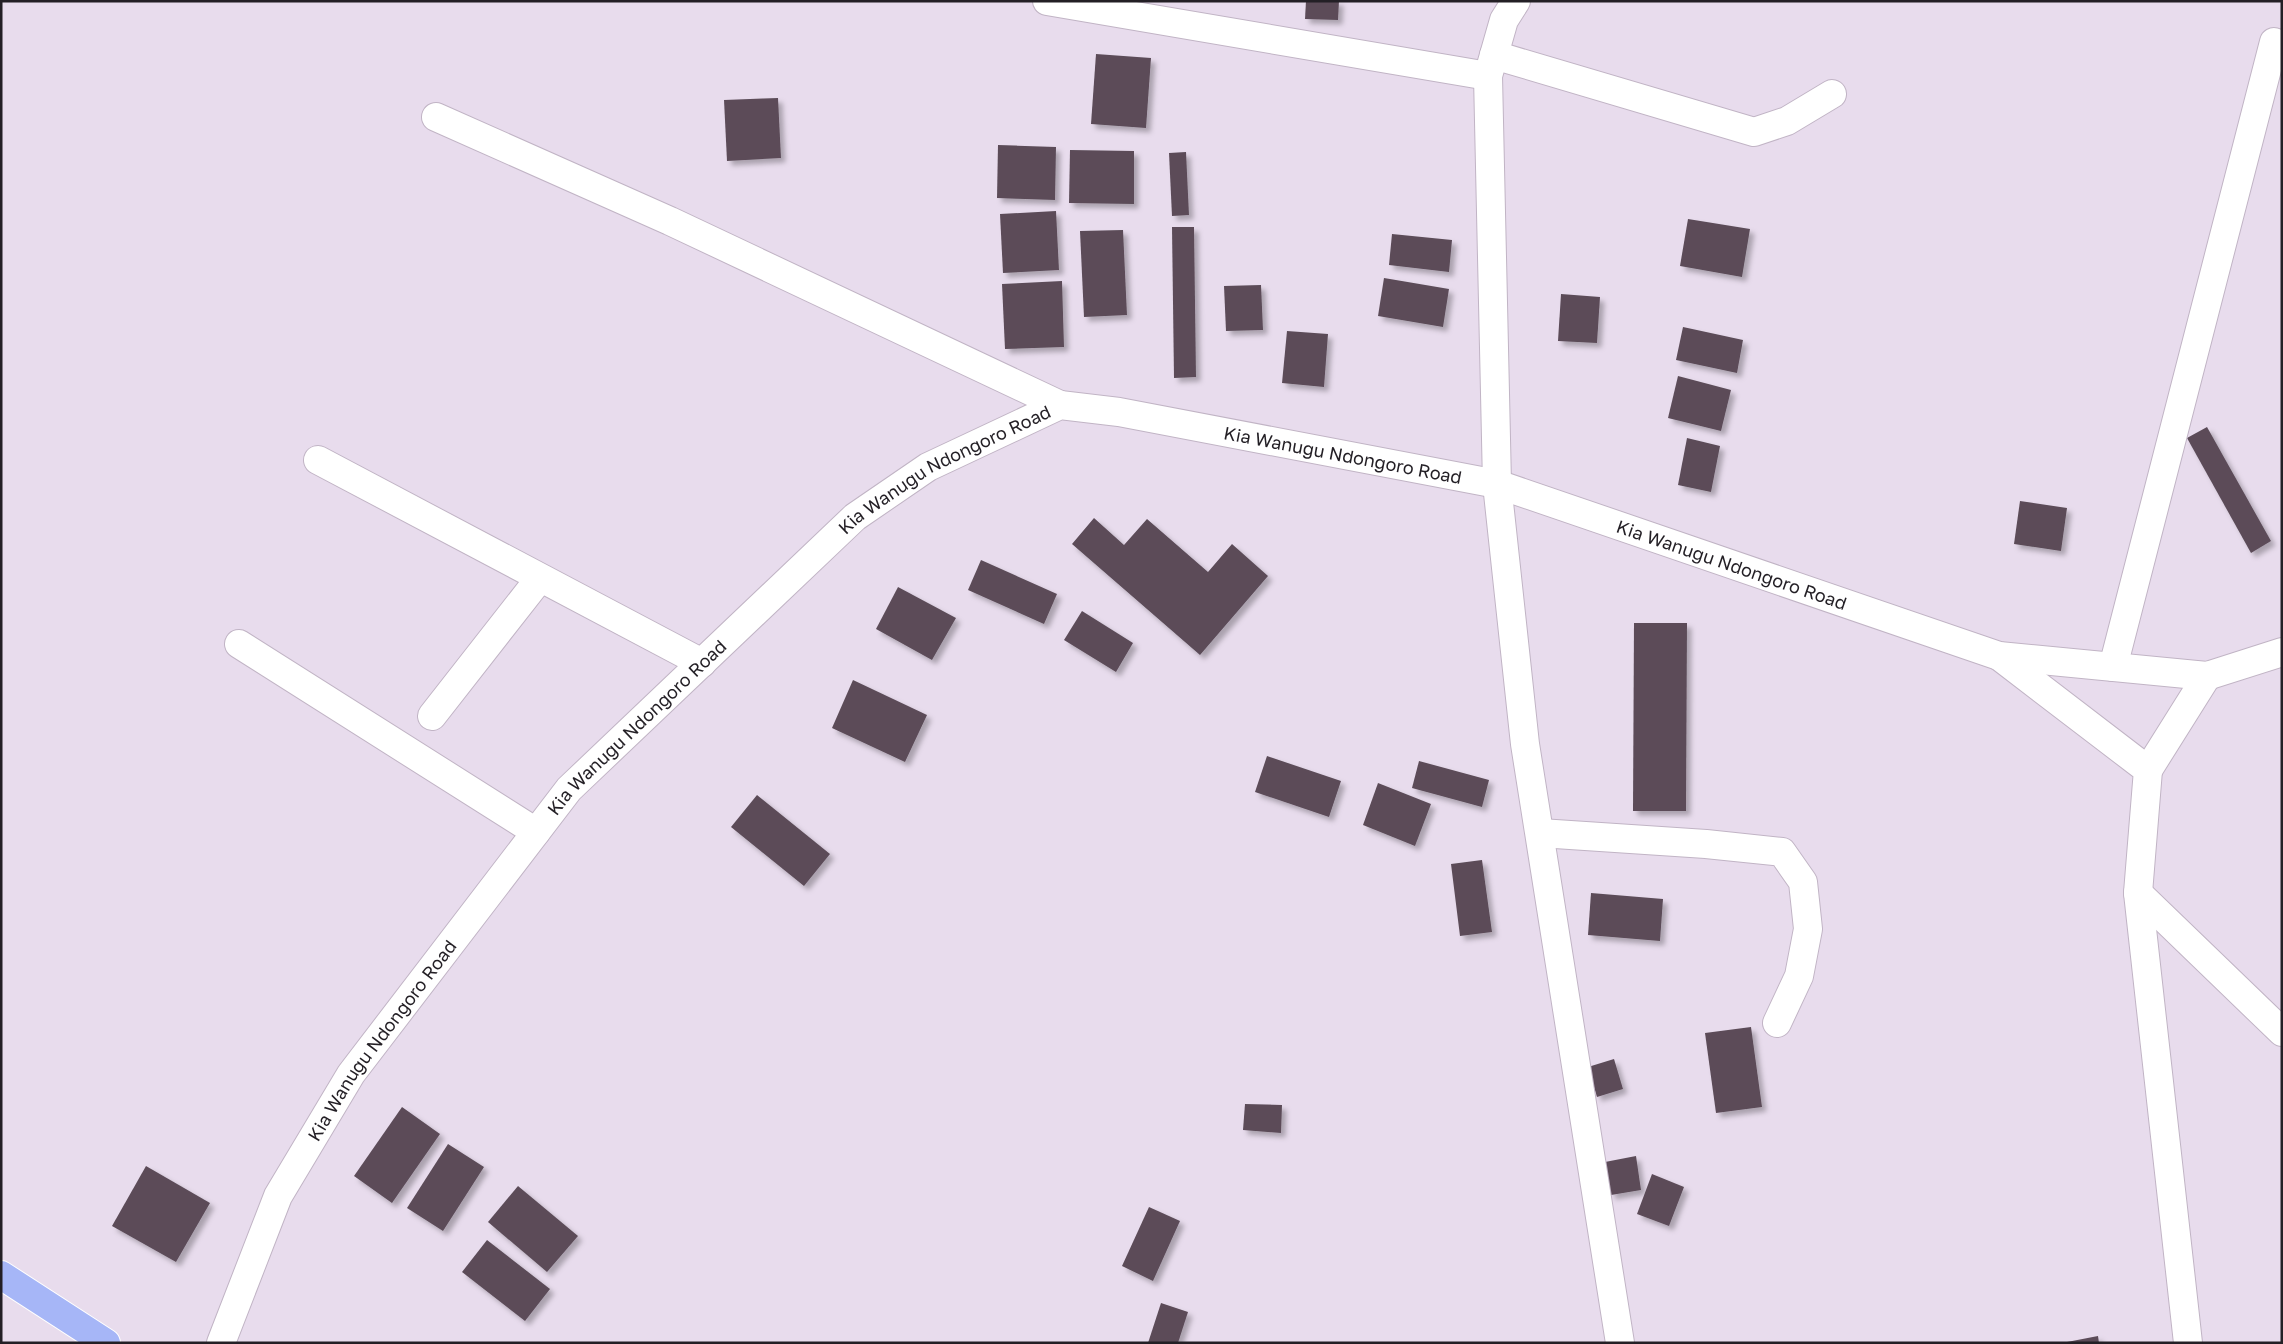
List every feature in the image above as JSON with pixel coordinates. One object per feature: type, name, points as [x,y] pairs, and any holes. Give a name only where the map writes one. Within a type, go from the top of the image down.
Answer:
[{"type":"main road","points":[[1,1275],[106,1343]]},
{"type":"street","points":[[1047,1],[1491,66],[1754,132],[1787,121],[1832,94]]},
{"type":"street","points":[[1516,1],[1504,20],[1491,66],[1497,484],[1525,744],[1620,1343]]},
{"type":"street","points":[[2113,667],[2274,42]]},
{"type":"street","points":[[436,117],[670,221],[1060,405]]},
{"type":"street","name":"Kia Wanugu Ndongoro Road","points":[[220,1343],[278,1196],[350,1074],[569,789],[855,518],[928,467],[1060,405],[1120,412],[1497,484],[1999,656],[2207,676],[2282,652]]},
{"type":"street","points":[[318,460],[702,663]]},
{"type":"street","points":[[432,716],[540,578]]},
{"type":"street","points":[[239,644],[536,832]]},
{"type":"street","points":[[1999,656],[2148,770]]},
{"type":"street","points":[[2188,1343],[2138,893],[2148,770],[2207,676]]},
{"type":"street","points":[[1540,833],[1706,844],[1782,852],[1803,882],[1808,929],[1799,976],[1776,1023]]},
{"type":"street","points":[[2138,893],[2282,1032]]},
{"type":"building","points":[[1306,1],[1339,1],[1338,20],[1305,19]]},
{"type":"building","points":[[1096,54],[1151,58],[1146,128],[1091,124]]},
{"type":"building","points":[[778,98],[781,158],[727,161],[724,100]]},
{"type":"building","points":[[998,145],[1056,147],[1055,200],[997,198]]},
{"type":"building","points":[[1070,150],[1134,151],[1134,204],[1069,203]]},
{"type":"building","points":[[1186,152],[1189,215],[1172,216],[1169,153]]},
{"type":"building","points":[[1056,211],[1059,270],[1003,273],[1000,214]]},
{"type":"building","points":[[1688,219],[1750,229],[1742,277],[1680,266]]},
{"type":"building","points":[[1172,227],[1194,227],[1196,377],[1174,378]]},
{"type":"building","points":[[1123,230],[1127,315],[1084,317],[1080,231]]},
{"type":"building","points":[[1392,234],[1452,240],[1449,272],[1389,265]]},
{"type":"building","points":[[1384,278],[1449,289],[1443,327],[1378,316]]},
{"type":"building","points":[[1062,281],[1064,347],[1005,349],[1002,284]]},
{"type":"building","points":[[1261,285],[1263,330],[1226,331],[1224,286]]},
{"type":"building","points":[[1561,294],[1600,297],[1597,343],[1558,341]]},
{"type":"building","points":[[1683,327],[1743,340],[1737,373],[1676,360]]},
{"type":"building","points":[[1287,331],[1328,334],[1324,387],[1282,383]]},
{"type":"building","points":[[1678,376],[1731,390],[1721,431],[1668,418]]},
{"type":"building","points":[[2207,427],[2271,541],[2251,553],[2187,438]]},
{"type":"building","points":[[1687,438],[1720,446],[1711,492],[1678,485]]},
{"type":"building","points":[[2020,501],[2067,508],[2061,551],[2014,544]]},
{"type":"building","points":[[1094,518],[1124,545],[1147,519],[1208,572],[1232,544],[1268,576],[1200,655],[1072,544]]},
{"type":"building","points":[[981,560],[1057,594],[1044,624],[968,590]]},
{"type":"building","points":[[898,587],[956,618],[932,660],[876,629]]},
{"type":"building","points":[[1082,611],[1133,643],[1116,672],[1064,640]]},
{"type":"building","points":[[1634,623],[1687,623],[1686,811],[1633,811]]},
{"type":"building","points":[[853,680],[927,715],[905,762],[832,728]]},
{"type":"building","points":[[1267,756],[1341,781],[1329,817],[1255,792]]},
{"type":"building","points":[[1419,761],[1489,780],[1482,807],[1412,788]]},
{"type":"building","points":[[1378,783],[1431,804],[1415,846],[1363,825]]},
{"type":"building","points":[[757,795],[830,854],[804,886],[731,827]]},
{"type":"building","points":[[1482,860],[1492,932],[1460,936],[1451,864]]},
{"type":"building","points":[[1591,893],[1663,899],[1660,941],[1588,935]]},
{"type":"building","points":[[1751,1027],[1762,1107],[1716,1113],[1705,1033]]},
{"type":"building","points":[[1614,1059],[1623,1089],[1597,1097],[1588,1067]]},
{"type":"building","points":[[1245,1104],[1282,1105],[1281,1133],[1243,1130]]},
{"type":"building","points":[[402,1107],[440,1134],[392,1203],[354,1176]]},
{"type":"building","points":[[448,1144],[484,1167],[443,1231],[407,1208]]},
{"type":"building","points":[[1636,1156],[1641,1190],[1611,1195],[1605,1162]]},
{"type":"building","points":[[146,1166],[210,1203],[176,1262],[112,1226]]},
{"type":"building","points":[[1652,1174],[1684,1187],[1669,1226],[1637,1214]]},
{"type":"building","points":[[518,1186],[578,1236],[547,1272],[488,1222]]},
{"type":"building","points":[[1149,1207],[1180,1221],[1153,1281],[1122,1266]]},
{"type":"building","points":[[487,1240],[550,1289],[525,1321],[462,1272]]},
{"type":"building","points":[[1161,1303],[1188,1312],[1178,1343],[1148,1343]]},
{"type":"building","points":[[2098,1336],[2099,1343],[2067,1343],[2067,1342]]}]
